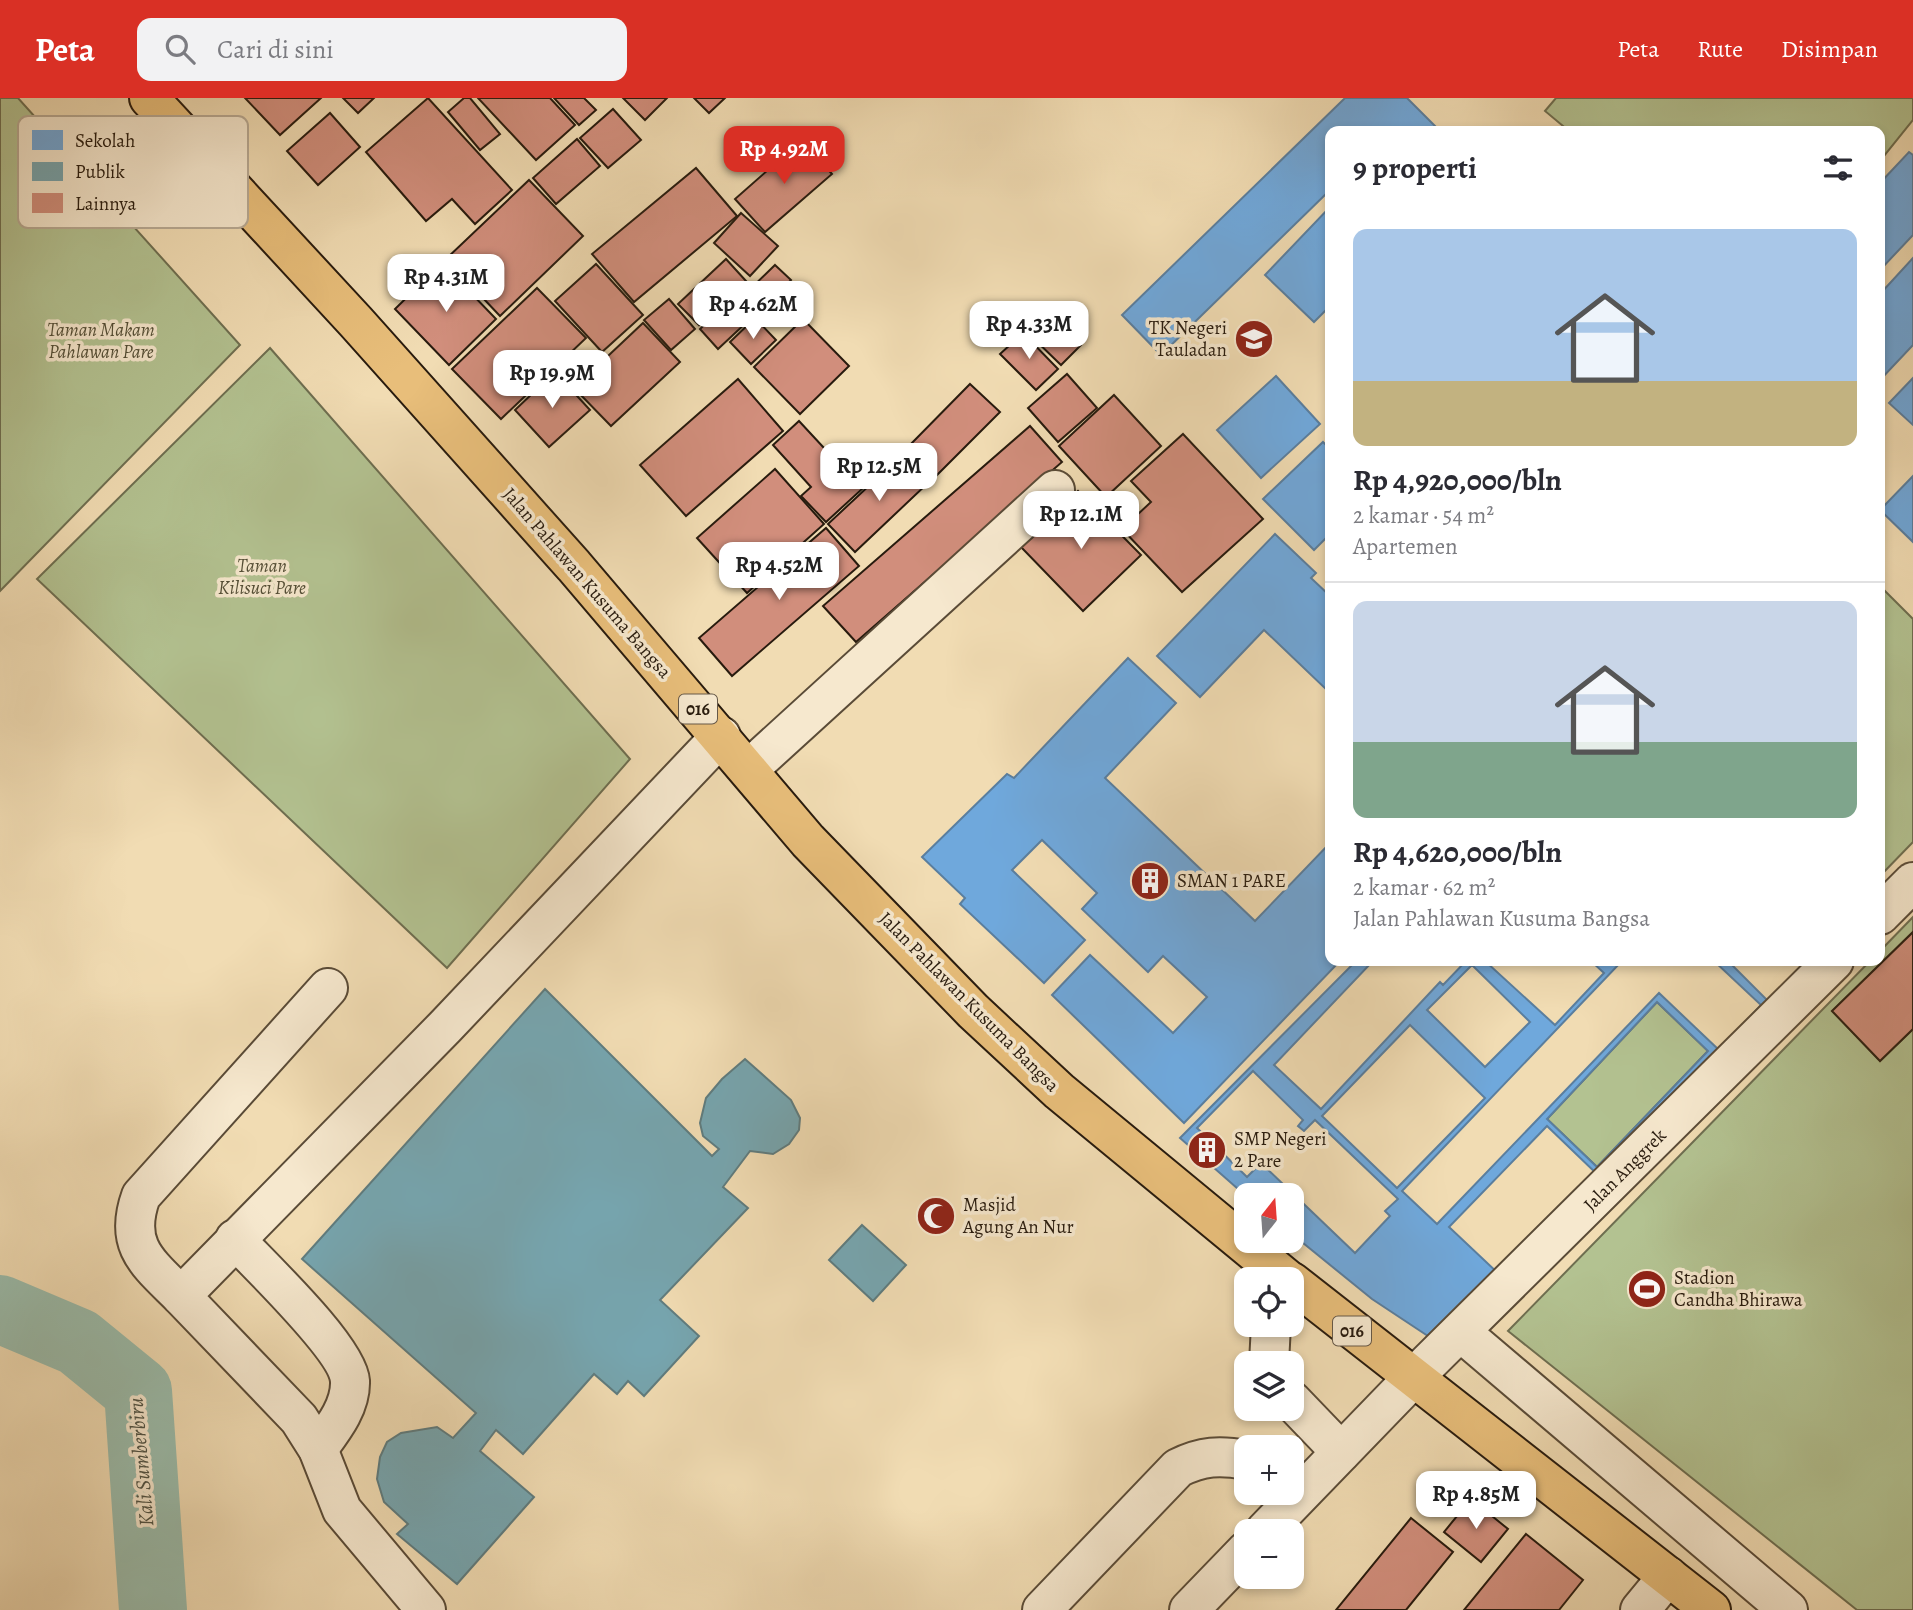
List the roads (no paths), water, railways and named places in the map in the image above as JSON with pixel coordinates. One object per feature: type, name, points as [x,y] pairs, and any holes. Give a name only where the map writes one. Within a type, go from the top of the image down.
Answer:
[{"type":"main road","name":"Jalan Pahlawan Kusuma Bangsa","points":[[149,98],[166,116]]},
{"type":"main road","name":"Jalan Pahlawan Kusuma Bangsa","points":[[248,205],[356,322],[750,768],[808,841],[973,1011],[1059,1091],[1271,1267]]},
{"type":"main road","name":"Jalan Pahlawan Kusuma Bangsa","points":[[1304,1294],[1413,1378]]},
{"type":"main road","name":"016","points":[[1413,1378],[1711,1610]]},
{"type":"street","points":[[750,768],[1055,490]]},
{"type":"street","points":[[181,1296],[445,1027],[721,736]]},
{"type":"street","points":[[1885,910],[1913,882]]},
{"type":"street","name":"Jalan Anggrek","points":[[1304,1481],[1341,1452],[1829,966]]},
{"type":"street","points":[[328,988],[141,1196],[133,1219],[139,1250],[299,1419],[318,1449],[342,1510],[426,1610]]},
{"type":"street","points":[[235,1239],[339,1352],[350,1380],[346,1404],[318,1449]]},
{"type":"street","points":[[1462,1333],[1767,1604]]},
{"type":"street","points":[[1304,1413],[1341,1452]]},
{"type":"street","points":[[1042,1610],[1178,1468],[1198,1458],[1234,1459]]},
{"type":"street","points":[[1189,1610],[1234,1563]]},
{"type":"street","points":[[1640,1610],[1668,1576]]},
{"type":"waterway","name":"Kali Sumberbiru","points":[[0,1309],[78,1342],[138,1391],[153,1610]]},
{"type":"place","name":"TK Negeri Tauladan","points":[[1254,339]]},
{"type":"place","name":"SMAN 1 PARE","points":[[1150,881]]},
{"type":"place","name":"SMP Negeri 2 Pare","points":[[1207,1150]]},
{"type":"place","name":"Masjid Agung An Nur","points":[[936,1216]]},
{"type":"place","name":"Stadion Candha Bhirawa","points":[[1647,1289]]},
{"type":"park label","name":"Taman Makam Pahlawan Pare","points":[[101,341]]},
{"type":"park label","name":"Taman Kilisuci Pare","points":[[262,577]]}]
